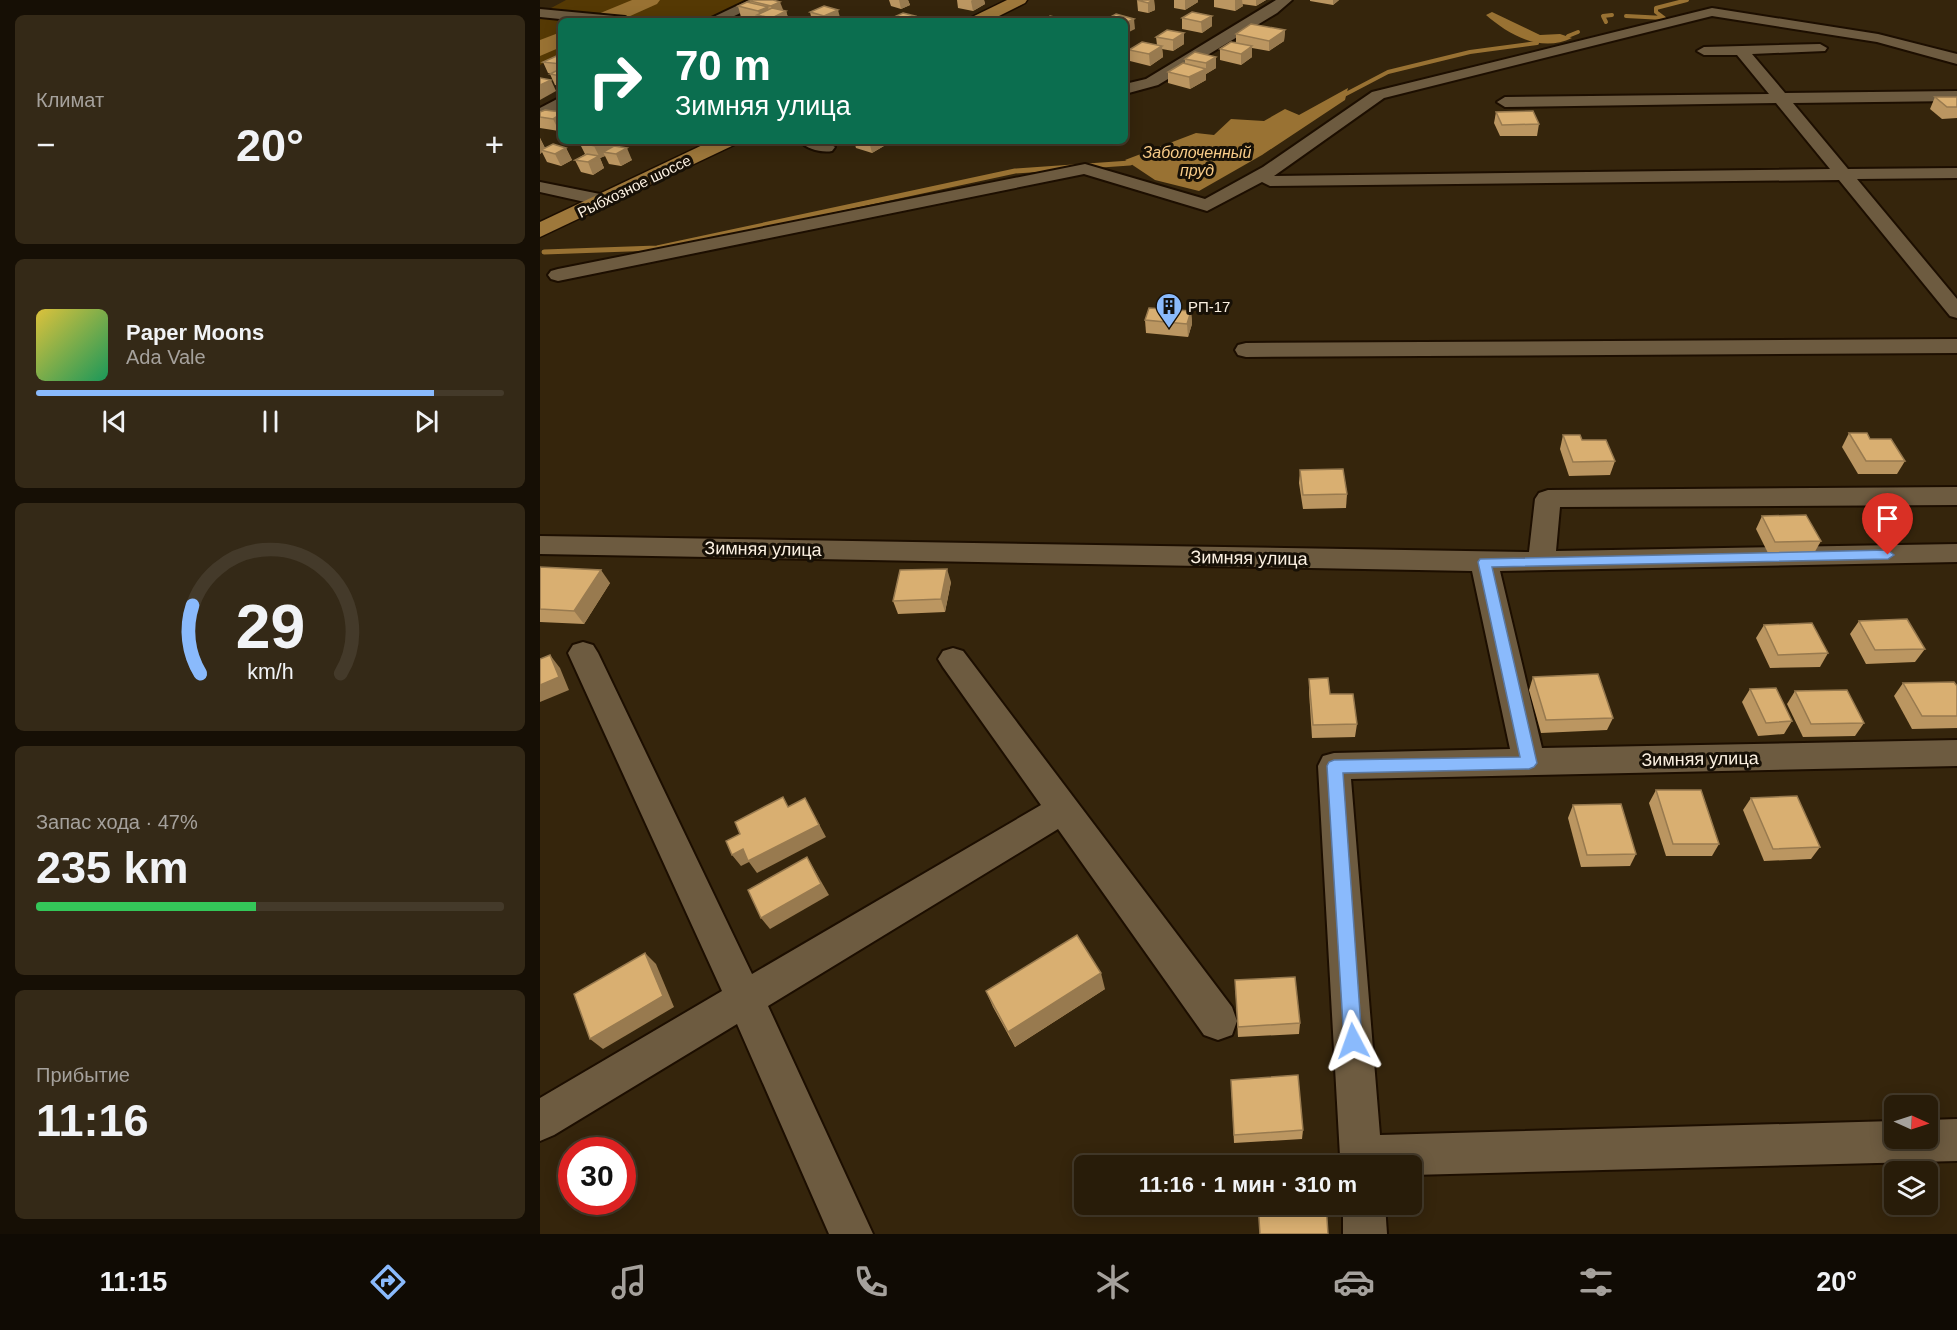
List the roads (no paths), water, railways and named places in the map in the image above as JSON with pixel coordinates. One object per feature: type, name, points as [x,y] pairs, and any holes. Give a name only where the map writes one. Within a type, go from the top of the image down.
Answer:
[{"type":"main road","points":[[982,18],[1019,0]]},
{"type":"main road","name":"Рыбхозное шоссе","points":[[540,230],[721,144]]},
{"type":"street","points":[[540,8],[555,0]]},
{"type":"street","points":[[719,18],[760,0]]},
{"type":"street","points":[[1128,88],[1152,82],[1285,0]]},
{"type":"street","points":[[558,275],[1085,169],[1207,205],[1269,171],[1378,95],[1712,12],[1878,38],[1957,59]]},
{"type":"street","points":[[540,13],[593,18]]},
{"type":"street","points":[[1704,51],[1820,48]]},
{"type":"street","points":[[1741,50],[1957,312]]},
{"type":"street","points":[[1505,102],[1957,96]]},
{"type":"street","points":[[540,115],[558,104]]},
{"type":"street","points":[[1270,181],[1957,173]]},
{"type":"street","points":[[540,187],[603,200]]},
{"type":"street","points":[[1246,350],[1957,346]]},
{"type":"street","points":[[1541,561],[1548,499],[1957,496]]},
{"type":"street","name":"Зимняя улица","points":[[540,545],[1484,562],[1957,553]]},
{"type":"street","points":[[1484,562],[1529,763]]},
{"type":"street","points":[[583,653],[745,999],[851,1234]]},
{"type":"street","points":[[953,659],[1218,1022]]},
{"type":"street","name":"Зимняя улица","points":[[1361,1155],[1334,766],[1957,753]]},
{"type":"street","points":[[540,1121],[1064,808]]},
{"type":"street","points":[[1422,1159],[1957,1140]]},
{"type":"street","points":[[1364,1215],[1365,1234]]},
{"type":"water","points":[[1492,12],[1540,35],[1560,34],[1572,38],[1549,44],[1526,40],[1505,29],[1486,15]]},
{"type":"water","name":"Заболоченный пруд","points":[[1348,88],[1345,100],[1262,155],[1199,191],[1155,180],[1125,160],[1196,133],[1214,135],[1231,119],[1264,121],[1285,109],[1299,115]]},
{"type":"waterway","points":[[608,18],[650,0]]},
{"type":"waterway","points":[[1626,16],[1664,18],[1656,12],[1656,8],[1687,0]]},
{"type":"waterway","points":[[1606,22],[1603,16],[1612,15]]},
{"type":"waterway","points":[[1568,36],[1578,32]]},
{"type":"waterway","points":[[540,49],[558,40]]},
{"type":"waterway","points":[[1346,94],[1388,72],[1470,52],[1537,43]]},
{"type":"waterway","points":[[544,252],[657,248],[1015,171],[1130,163]]},
{"type":"place","name":"РП-17","points":[[1169,329]]}]
